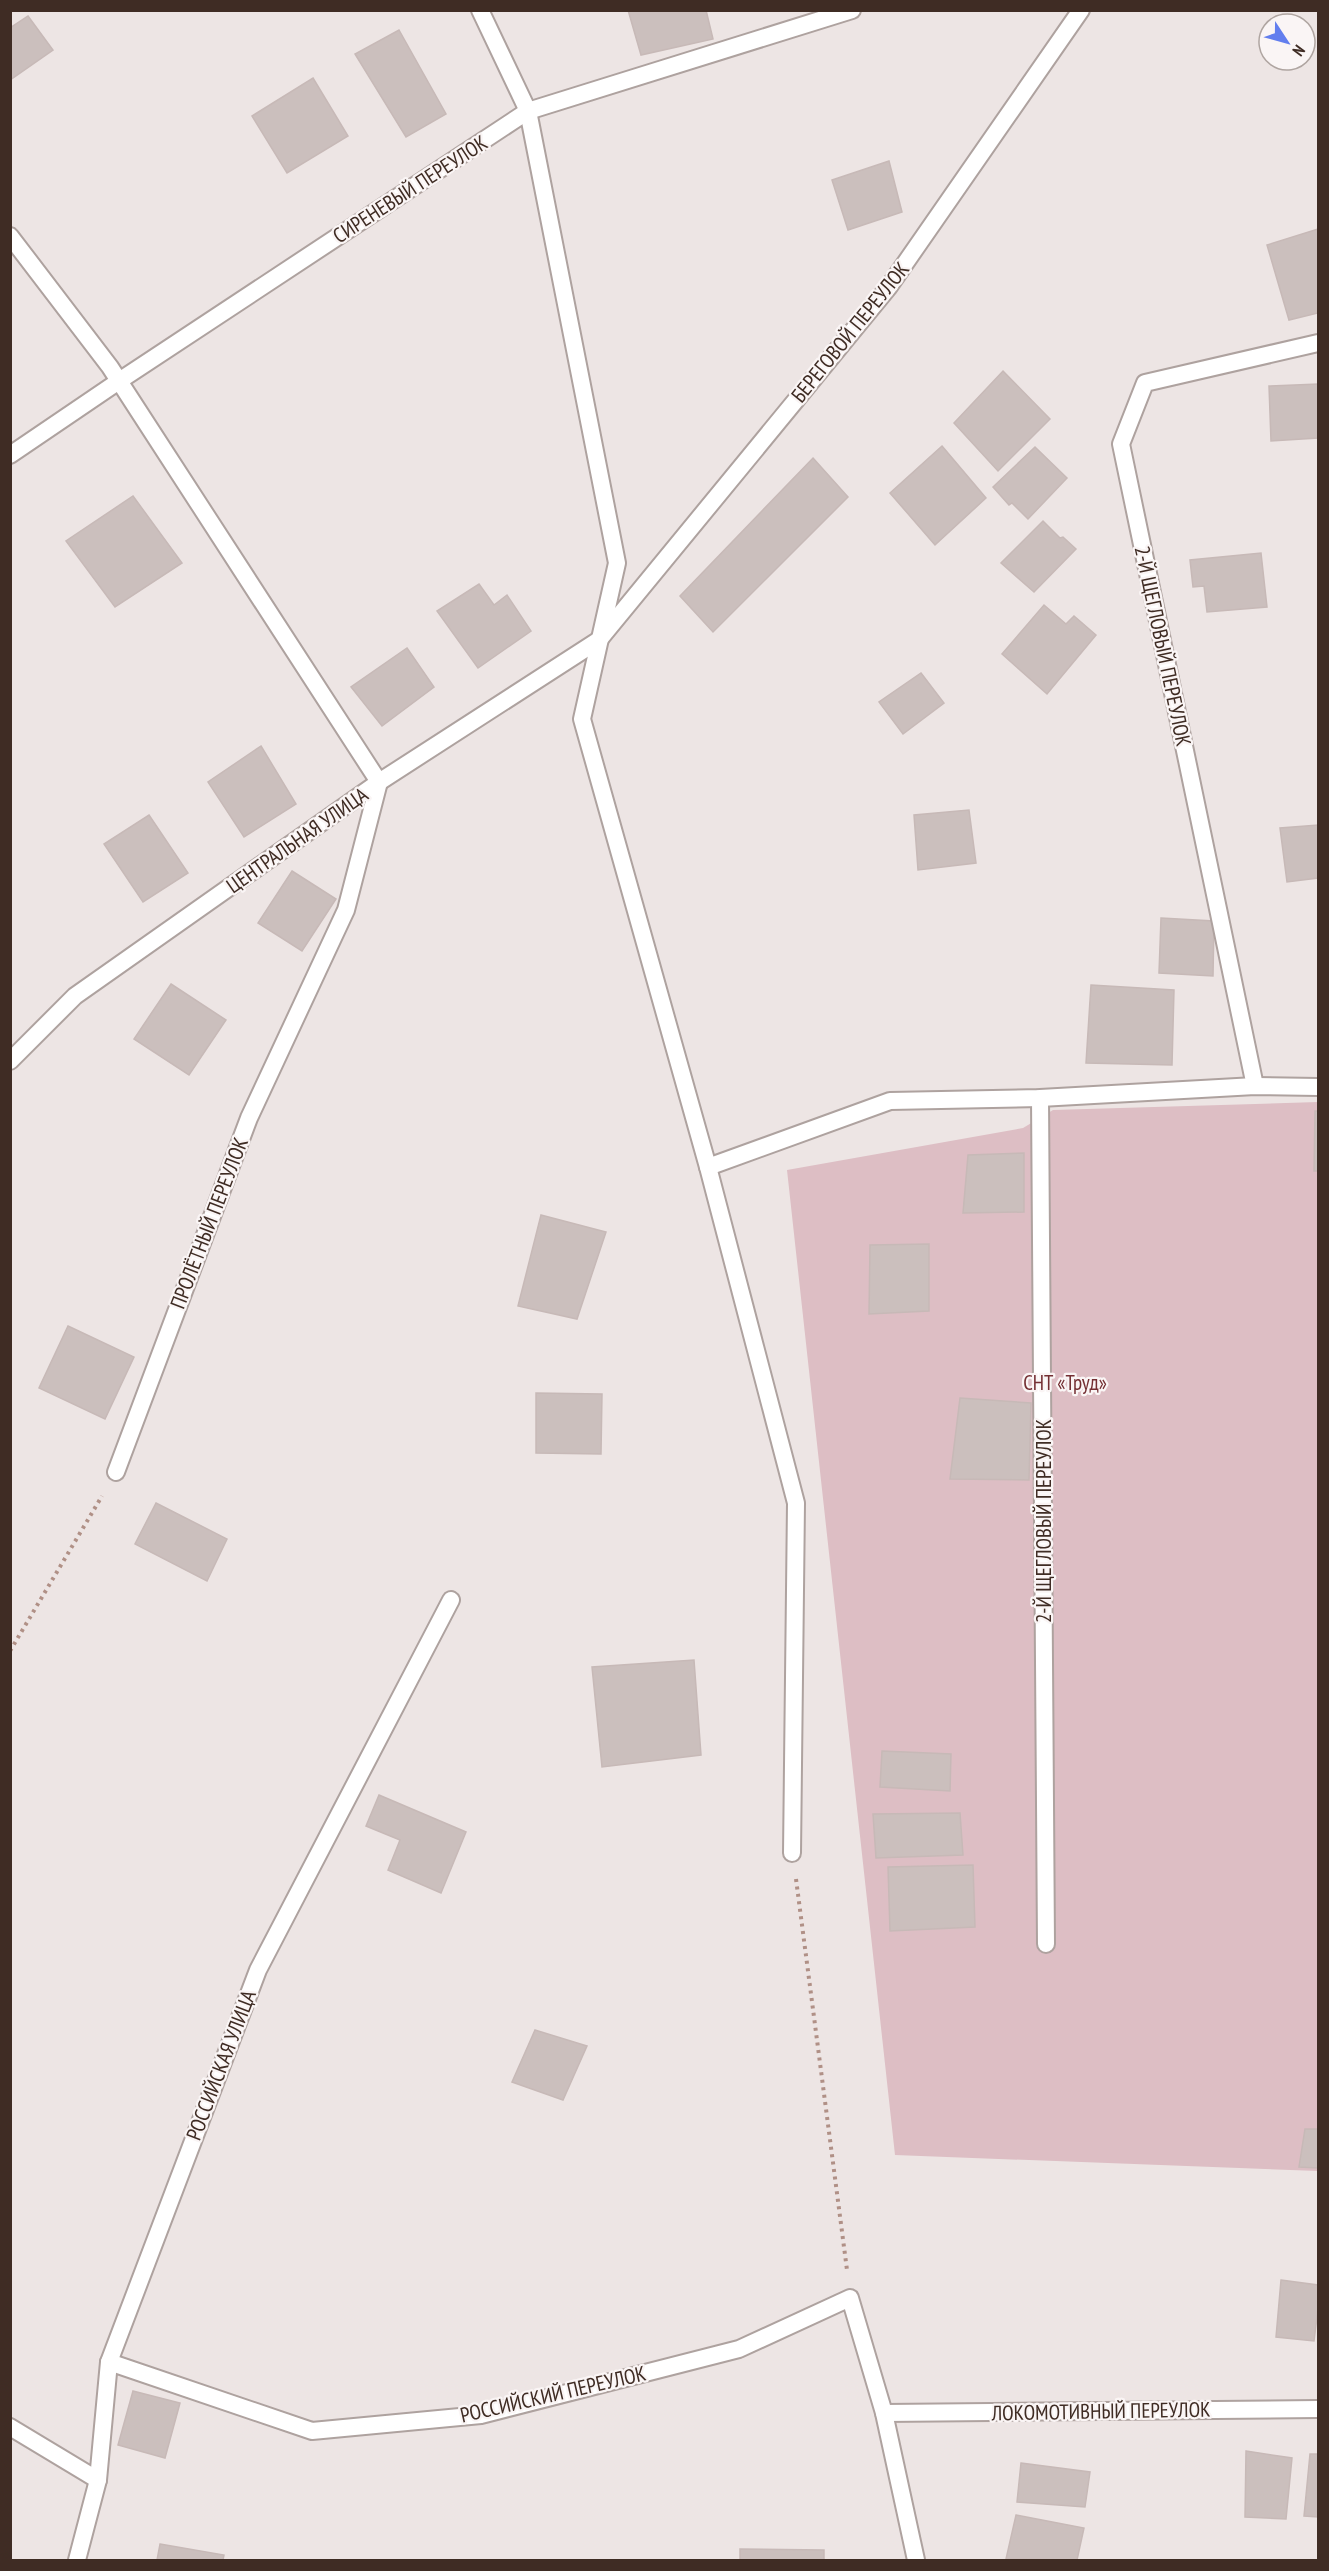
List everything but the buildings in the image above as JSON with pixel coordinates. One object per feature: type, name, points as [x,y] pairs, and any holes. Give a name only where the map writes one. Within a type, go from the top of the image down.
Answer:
[{"type":"street","points":[[480,10],[528,111],[617,563],[582,718],[708,1167],[796,1503],[792,1852]]},
{"type":"street","name":"СИРЕНЕВЫЙ ПЕРЕУЛОК","points":[[10,455],[528,111],[852,10]]},
{"type":"street","name":"БЕРЕГОВОЙ ПЕРЕУЛОК","points":[[599,640],[888,288],[1082,10]]},
{"type":"street","points":[[10,236],[119,381],[379,782]]},
{"type":"street","name":"2-Й ЩЕГЛОВЫЙ ПЕРЕУЛОК","points":[[1255,1086],[1122,444],[1145,383],[1318,343]]},
{"type":"street","name":"ЦЕНТРАЛЬНАЯ УЛИЦА","points":[[10,1061],[75,996],[379,782],[599,640]]},
{"type":"street","name":"ПРОЛЁТНЫЙ ПЕРЕУЛОК","points":[[116,1472],[249,1118],[346,910],[379,782]]},
{"type":"street","points":[[708,1167],[890,1101],[1040,1098],[1255,1086],[1318,1087]]},
{"type":"street","name":"2-Й ЩЕГЛОВЫЙ ПЕРЕУЛОК","points":[[1040,1098],[1046,1944]]},
{"type":"street","name":"РОССИЙСКАЯ УЛИЦА","points":[[77,2560],[98,2480],[109,2362],[258,1970],[451,1600]]},
{"type":"street","points":[[850,2298],[884,2413],[916,2560]]},
{"type":"street","name":"РОССИЙСКИЙ ПЕРЕУЛОК","points":[[109,2362],[312,2431],[481,2415],[739,2349],[850,2298]]},
{"type":"street","name":"ЛОКОМОТИВНЫЙ ПЕРЕУЛОК","points":[[884,2413],[1318,2409]]},
{"type":"street","points":[[10,2427],[98,2480]]},
{"type":"path","points":[[10,1651],[116,1472]]},
{"type":"path","points":[[792,1852],[850,2298]]},
{"type":"green space","name":"СНТ «Труд»","points":[[1318,1102],[1318,2171],[895,2155],[787,1170],[1023,1128],[1053,1110]]}]
